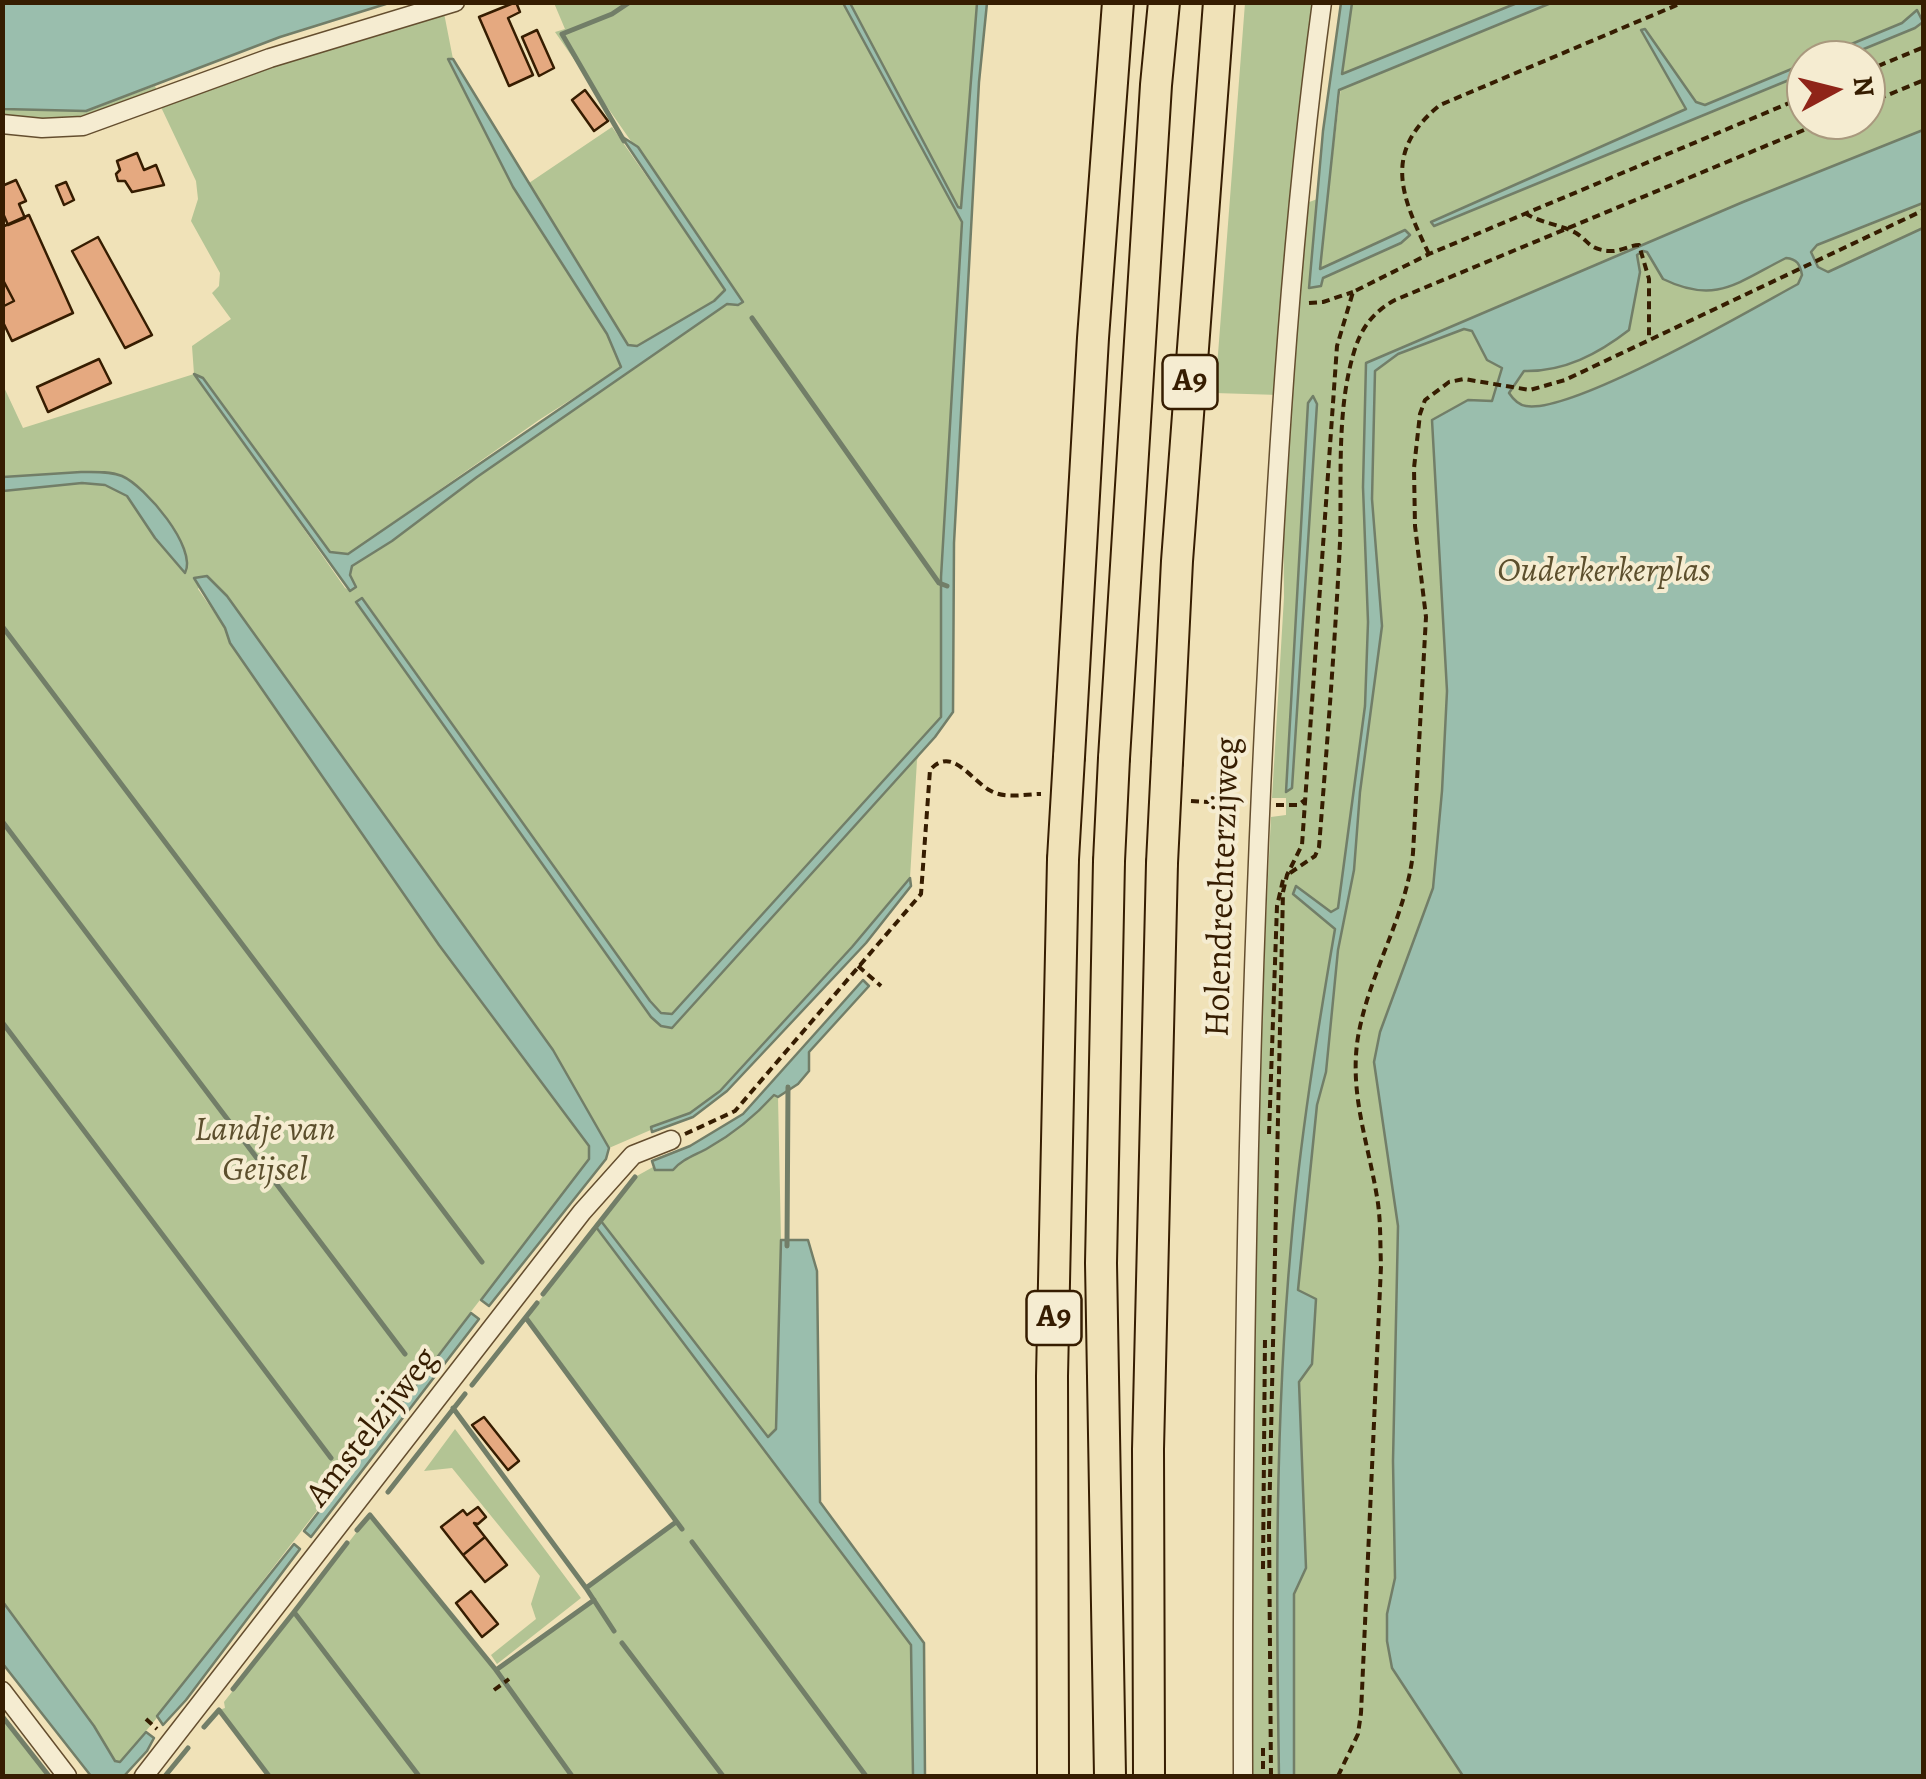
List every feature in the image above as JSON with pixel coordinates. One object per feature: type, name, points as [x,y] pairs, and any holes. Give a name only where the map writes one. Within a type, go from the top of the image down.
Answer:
[{"type":"highway","name":"A9","points":[[1054,1776],[1052,1376],[1063,859],[1093,338],[1118,2]]},
{"type":"highway","name":"A9","points":[[1110,1776],[1101,1263],[1109,861],[1164,2]]},
{"type":"highway","name":"A9","points":[[1149,1776],[1148,1466],[1162,863],[1179,542],[1219,2]]},
{"type":"street","points":[[2,124],[82,126],[270,58],[455,2]]},
{"type":"street","name":"Holendrechterzijweg","points":[[1243,1776],[1242,1471],[1249,1074],[1260,805],[1290,303],[1322,2]]},
{"type":"street","name":"Amstelzijweg","points":[[144,1776],[582,1212],[633,1155],[671,1140]]},
{"type":"street","points":[[2,1692],[67,1776]]},
{"type":"path","points":[[1429,254],[1412,219],[1401,167],[1404,147],[1422,119],[1440,105],[1684,2]]},
{"type":"path","points":[[1886,63],[1924,47]]},
{"type":"path","points":[[1886,96],[1924,80]]},
{"type":"path","points":[[1290,303],[1323,302],[1352,292],[1429,254],[1786,104]]},
{"type":"path","points":[[1270,1776],[1269,1525],[1283,892],[1286,875],[1315,856],[1318,847],[1338,576],[1346,390],[1354,353],[1363,328],[1378,309],[1395,300],[1786,137]]},
{"type":"path","points":[[1338,1776],[1358,1734],[1361,1713],[1381,1266],[1377,1198],[1355,1095],[1355,1070],[1358,1036],[1370,991],[1410,886],[1414,853],[1426,617],[1415,526],[1416,437],[1425,400],[1438,388],[1464,380],[1530,390],[1566,380],[1924,210]]},
{"type":"path","points":[[1524,213],[1548,226],[1578,234],[1587,246],[1598,250],[1616,252],[1638,245],[1649,280],[1649,342]]},
{"type":"path","points":[[1268,1143],[1277,906],[1280,884],[1302,845],[1337,346],[1352,292]]},
{"type":"path","points":[[671,1140],[734,1110],[920,894],[930,770],[936,764],[952,761],[992,792],[1003,795],[1046,794]]},
{"type":"path","points":[[1176,800],[1298,805],[1304,800]]},
{"type":"path","points":[[858,966],[881,986]]},
{"type":"path","points":[[1262,1665],[1264,1328]]},
{"type":"path","points":[[494,1690],[510,1679]]},
{"type":"path","points":[[1262,1739],[1263,1776]]},
{"type":"green space","name":"Landje van Geijsel","points":[[554,3],[843,3],[962,222],[941,577],[941,717],[672,1015],[661,1013],[363,598],[356,602],[651,1017],[672,1027],[923,748],[917,760],[910,878],[720,1091],[690,1113],[609,1148],[553,1050],[227,596],[207,576],[198,589],[225,628],[230,643],[439,945],[589,1146],[589,1159],[156,1719],[120,1762],[115,1762],[94,1726],[3,1602],[3,491],[68,483],[101,485],[128,498],[155,538],[147,495],[81,472],[3,477],[2,383],[23,428],[194,374],[192,346],[231,319],[212,293],[219,286],[220,273],[191,221],[198,199],[196,181],[160,105],[326,46],[444,13],[453,59],[448,60],[513,187],[607,334],[622,367],[539,420],[348,554],[330,552],[203,378],[196,375],[345,588],[355,587],[350,575],[352,566],[727,304],[743,302],[555,32],[565,29]]},
{"type":"green space","points":[[850,3],[977,3],[962,208],[958,208]]},
{"type":"green space","name":"Ouderkerkerplas","points":[[1245,3],[1317,3],[1296,207],[1328,195],[1351,3],[1923,3],[1923,1776],[1250,1776],[1255,1296],[1265,937],[1271,817],[1286,815],[1286,798],[1272,798],[1284,597],[1282,379],[1279,395],[1215,393]]},
{"type":"green space","points":[[155,86],[160,99],[115,116],[3,124],[3,109],[86,111]]},
{"type":"green space","points":[[612,127],[726,290],[636,346],[628,345],[529,183]]},
{"type":"green space","points":[[774,1095],[778,1097],[781,1240],[776,1429],[768,1437],[601,1221],[635,1177],[653,1167],[655,1170],[688,1158],[720,1141]]},
{"type":"green space","points":[[596,1227],[911,1645],[913,1776],[269,1776],[219,1710],[225,1708],[224,1702],[370,1515],[496,1669],[594,1601],[586,1588],[676,1522],[526,1318]]},
{"type":"green space","points":[[455,1429],[581,1598],[497,1664],[491,1655],[536,1619],[531,1604],[540,1576],[452,1468],[424,1471]]},
{"type":"green space","points":[[3,1716],[49,1776],[3,1776]]},
{"type":"shaded area","points":[[3,2],[389,3],[280,37],[86,111],[3,109]]},
{"type":"shaded area","points":[[843,3],[850,3],[961,208],[977,3],[987,3],[979,82],[954,543],[953,712],[935,737],[672,1028],[661,1026],[651,1017],[356,602],[362,598],[661,1013],[672,1014],[941,717],[941,577],[962,222]]},
{"type":"shaded area","points":[[1341,3],[1352,3],[1342,74],[1517,3],[1551,3],[1339,90],[1320,269],[1405,230],[1410,235],[1401,243],[1323,278],[1321,286],[1309,288],[1323,131]]},
{"type":"shaded area","points":[[1917,10],[1923,22],[1886,40],[1861,40],[1902,23]]},
{"type":"shaded area","points":[[1645,29],[1696,102],[1705,105],[1786,71],[1786,81],[1434,226],[1431,222],[1686,109],[1641,30]]},
{"type":"shaded area","points":[[448,59],[453,59],[628,345],[637,346],[714,301],[725,290],[621,136],[638,147],[743,302],[727,304],[352,566],[350,575],[356,587],[350,591],[194,374],[203,378],[330,552],[348,554],[621,367],[607,334],[513,187]]},
{"type":"shaded area","name":"Ouderkerkerplas","points":[[1923,130],[1923,203],[1817,245],[1811,252],[1818,267],[1828,272],[1923,228],[1923,1776],[1463,1776],[1392,1668],[1387,1614],[1395,1578],[1398,1226],[1374,1062],[1380,1032],[1433,888],[1442,791],[1447,691],[1432,420],[1468,400],[1492,401],[1502,368],[1487,360],[1472,331],[1464,329],[1398,354],[1375,371],[1372,499],[1382,626],[1354,870],[1338,950],[1326,1072],[1317,1105],[1298,1290],[1316,1299],[1312,1364],[1299,1382],[1306,1568],[1294,1594],[1294,1776],[1279,1776],[1278,1510],[1286,1311],[1304,1126],[1335,929],[1293,894],[1296,886],[1331,912],[1338,908],[1365,706],[1366,363],[1743,202]],"holes":[[[1647,252],[1663,279],[1698,290],[1740,282],[1786,258],[1797,263],[1802,275],[1798,284],[1620,378],[1549,404],[1526,406],[1516,401],[1509,393],[1524,371],[1580,360],[1629,330],[1640,272],[1637,255]]]},
{"type":"shaded area","points":[[1313,396],[1317,404],[1292,788],[1286,792],[1308,403]]},
{"type":"shaded area","points":[[117,474],[143,492],[177,534],[187,562],[185,573],[127,496],[105,485],[82,483],[3,491],[3,477]]},
{"type":"shaded area","points":[[207,576],[227,596],[553,1050],[609,1148],[606,1159],[489,1306],[481,1300],[589,1159],[589,1146],[439,945],[230,643],[194,578]]},
{"type":"shaded area","points":[[910,878],[911,886],[866,943],[727,1091],[693,1117],[652,1132],[651,1127],[690,1113],[720,1091]]},
{"type":"shaded area","points":[[863,980],[869,986],[809,1052],[809,1071],[798,1084],[778,1097],[774,1095],[735,1131],[673,1170],[655,1170],[652,1161],[690,1146],[743,1114]]},
{"type":"shaded area","points":[[601,1221],[768,1437],[776,1429],[781,1240],[808,1240],[817,1271],[820,1502],[924,1643],[925,1776],[913,1776],[911,1645],[596,1227]]},
{"type":"shaded area","points":[[471,1313],[479,1319],[311,1537],[304,1531]]},
{"type":"shaded area","points":[[294,1544],[300,1549],[163,1725],[157,1716]]},
{"type":"shaded area","points":[[3,1602],[115,1761],[120,1762],[146,1732],[154,1738],[124,1776],[91,1776],[3,1664]]},
{"type":"building","points":[[516,2],[520,12],[508,18],[533,75],[509,86],[479,17]]},
{"type":"building","points":[[537,30],[554,68],[539,76],[522,37]]},
{"type":"building","points":[[585,90],[608,121],[594,131],[572,100]]},
{"type":"building","points":[[137,153],[144,170],[156,165],[164,185],[132,192],[125,181],[118,181],[117,161]]},
{"type":"building","points":[[16,180],[26,201],[19,204],[25,218],[8,225],[2,211],[2,186]]},
{"type":"building","points":[[66,182],[74,200],[64,205],[56,186]]},
{"type":"building","points":[[29,215],[73,313],[12,341],[2,320],[2,307],[14,301],[2,278],[2,227]]},
{"type":"building","points":[[98,237],[152,335],[125,348],[72,251]]},
{"type":"building","points":[[2,278],[14,301],[2,307]]},
{"type":"building","points":[[99,359],[111,383],[48,412],[37,387]]},
{"type":"building","points":[[484,1417],[519,1461],[508,1470],[472,1425]]},
{"type":"building","points":[[478,1507],[486,1517],[474,1523],[485,1537],[463,1555],[441,1527],[463,1510],[467,1515]]},
{"type":"building","points":[[485,1537],[507,1565],[485,1582],[463,1555]]},
{"type":"building","points":[[471,1591],[498,1624],[482,1637],[456,1603]]},
{"type":"waterway","points":[[624,141],[562,34],[612,14],[630,2]]},
{"type":"waterway","points":[[752,318],[939,583],[947,586]]},
{"type":"waterway","points":[[2,626],[482,1262]]},
{"type":"waterway","points":[[2,821],[405,1354]]},
{"type":"waterway","points":[[2,1022],[331,1458]]},
{"type":"waterway","points":[[787,1246],[788,1087]]},
{"type":"waterway","points":[[543,1294],[635,1177]]},
{"type":"waterway","points":[[472,1385],[537,1303]]},
{"type":"waterway","points":[[526,1318],[682,1529]]},
{"type":"waterway","points":[[388,1492],[465,1394]]},
{"type":"waterway","points":[[453,1408],[614,1631]]},
{"type":"waterway","points":[[357,1530],[370,1515],[496,1670],[572,1776]]},
{"type":"waterway","points":[[586,1588],[676,1522]]},
{"type":"waterway","points":[[692,1542],[866,1776]]},
{"type":"waterway","points":[[294,1612],[347,1543]]},
{"type":"waterway","points":[[496,1670],[594,1600]]},
{"type":"waterway","points":[[233,1689],[294,1612],[419,1776]]},
{"type":"waterway","points":[[622,1643],[723,1776]]},
{"type":"waterway","points":[[204,1727],[219,1710],[269,1776]]},
{"type":"waterway","points":[[2,1716],[49,1776]]},
{"type":"waterway","points":[[165,1776],[188,1748]]}]
